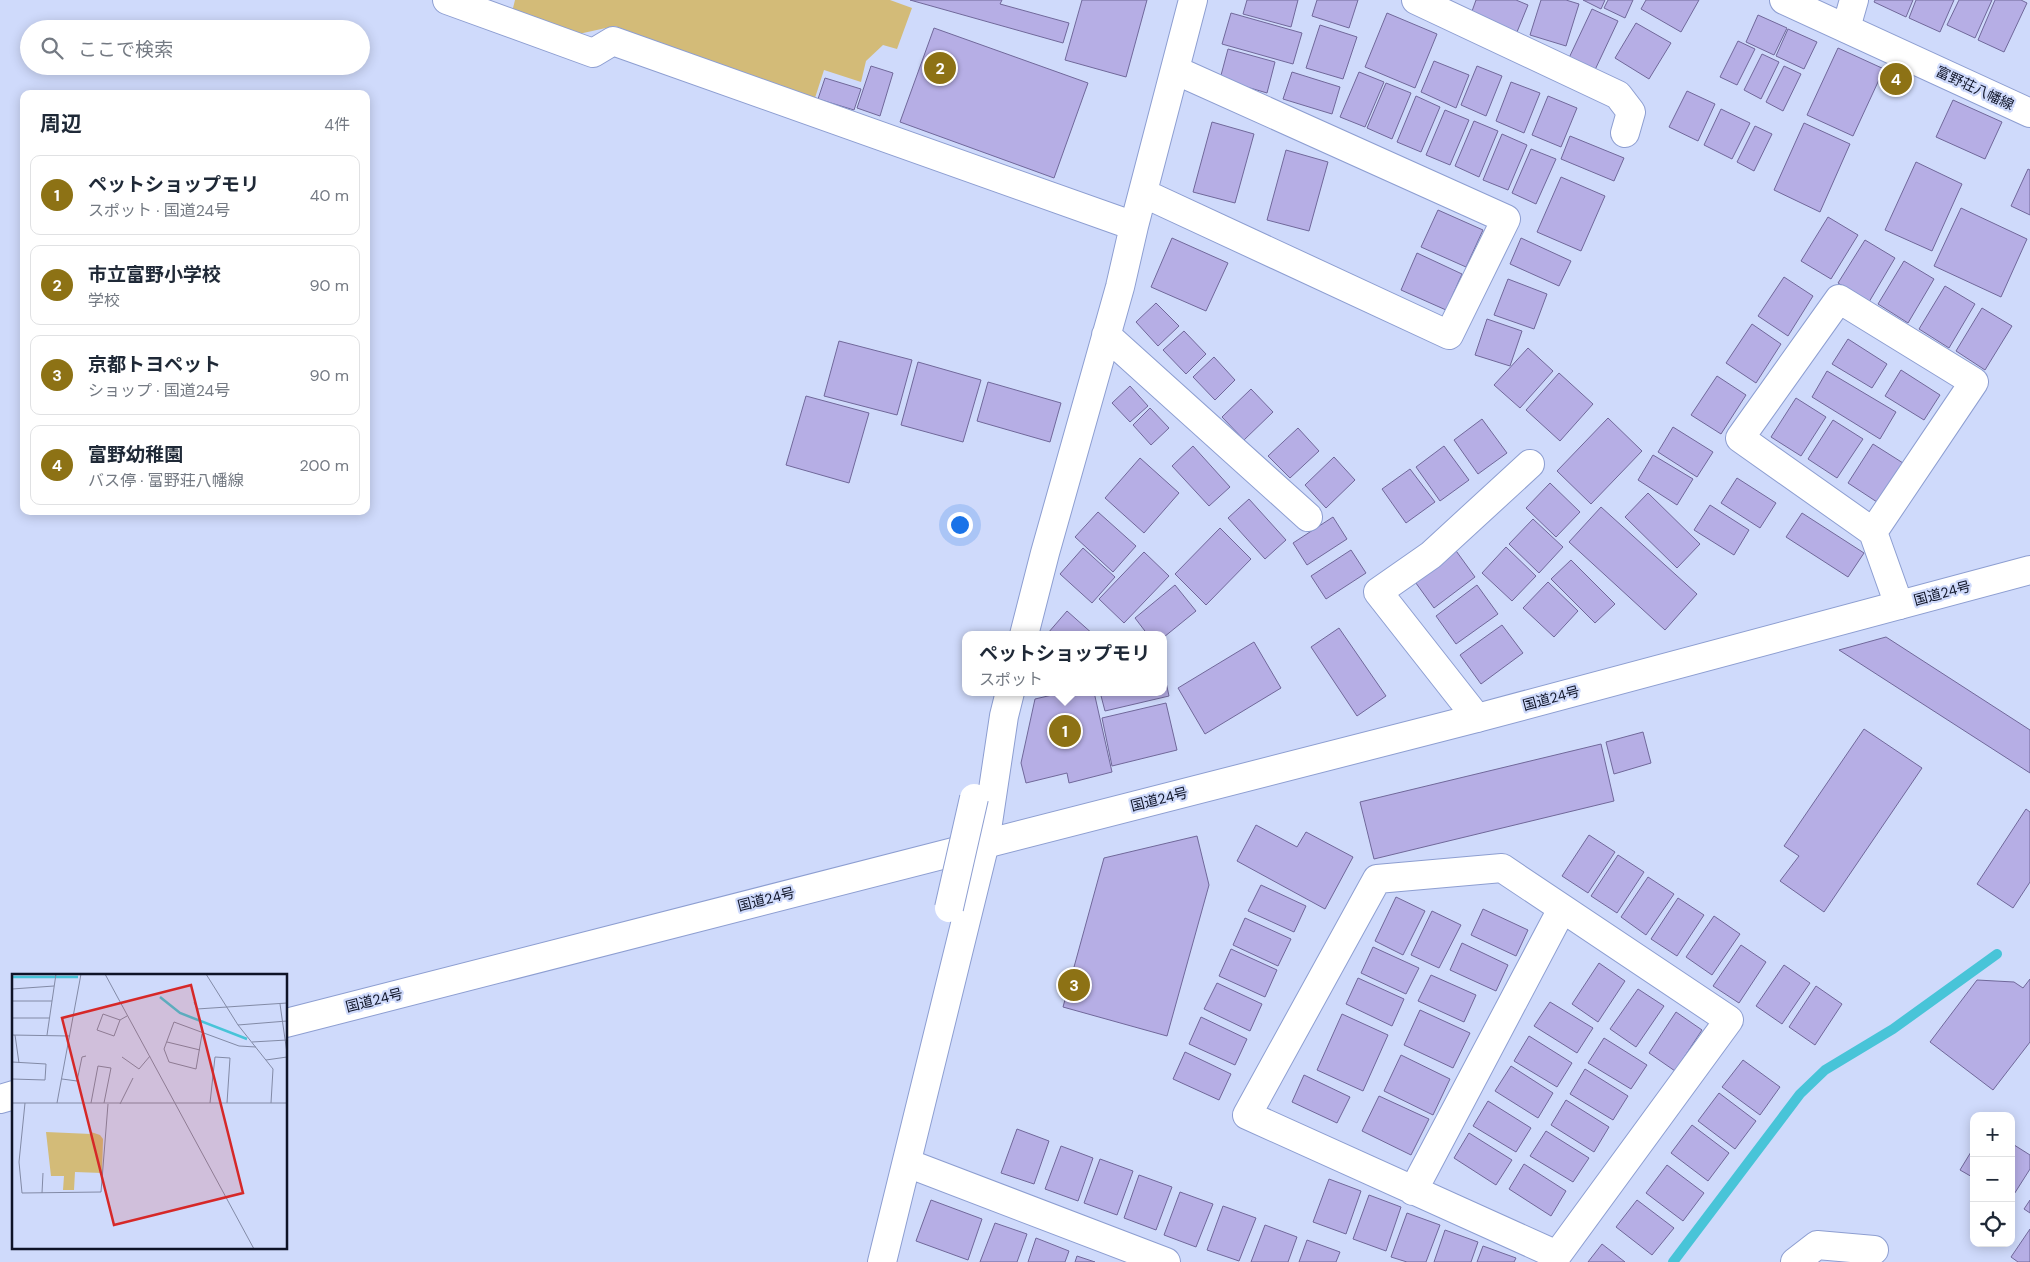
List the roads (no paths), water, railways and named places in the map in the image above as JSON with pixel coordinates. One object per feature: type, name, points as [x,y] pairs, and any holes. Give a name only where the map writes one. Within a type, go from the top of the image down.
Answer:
[{"type":"main road","points":[[447,0],[593,53],[613,41],[1134,226]]},
{"type":"main road","points":[[1025,631],[1045,553],[1120,287],[1193,0]]},
{"type":"main road","points":[[1416,0],[1618,95],[1631,112],[1625,133]]},
{"type":"main road","name":"富野荘八幡線","points":[[1784,0],[2030,113]]},
{"type":"main road","points":[[1846,28],[1854,0]]},
{"type":"main road","points":[[1143,193],[1449,335],[1506,219],[1175,70]]},
{"type":"main road","points":[[1873,532],[1974,382],[1839,299],[1740,438],[1873,532],[1899,605]]},
{"type":"main road","points":[[1106,335],[1308,517]]},
{"type":"main road","points":[[1477,718],[1378,592],[1431,555],[1530,464]]},
{"type":"main road","name":"国道24号","points":[[288,1022],[1477,718],[2030,570]]},
{"type":"main road","points":[[882,1262],[985,843],[1004,716],[1009,696]]},
{"type":"main road","points":[[949,908],[974,798]]},
{"type":"main road","points":[[1502,868],[1562,909],[1729,1020],[1554,1258],[1247,1115],[1377,879],[1502,868]]},
{"type":"main road","points":[[1413,1191],[1562,909]]},
{"type":"main road","points":[[907,1163],[1166,1262]]},
{"type":"main road","points":[[1795,1262],[1817,1245],[1874,1250]]},
{"type":"waterway","points":[[1673,1262],[1800,1094],[1825,1070],[1893,1029],[1997,954]]},
{"type":"place","name":"市立富野小学校","points":[[940,68]]},
{"type":"place","name":"富野幼稚園","points":[[1896,79]]},
{"type":"place","name":"ペットショップモリ","points":[[1065,731]]},
{"type":"place","name":"京都トヨペット","points":[[1074,985]]}]
